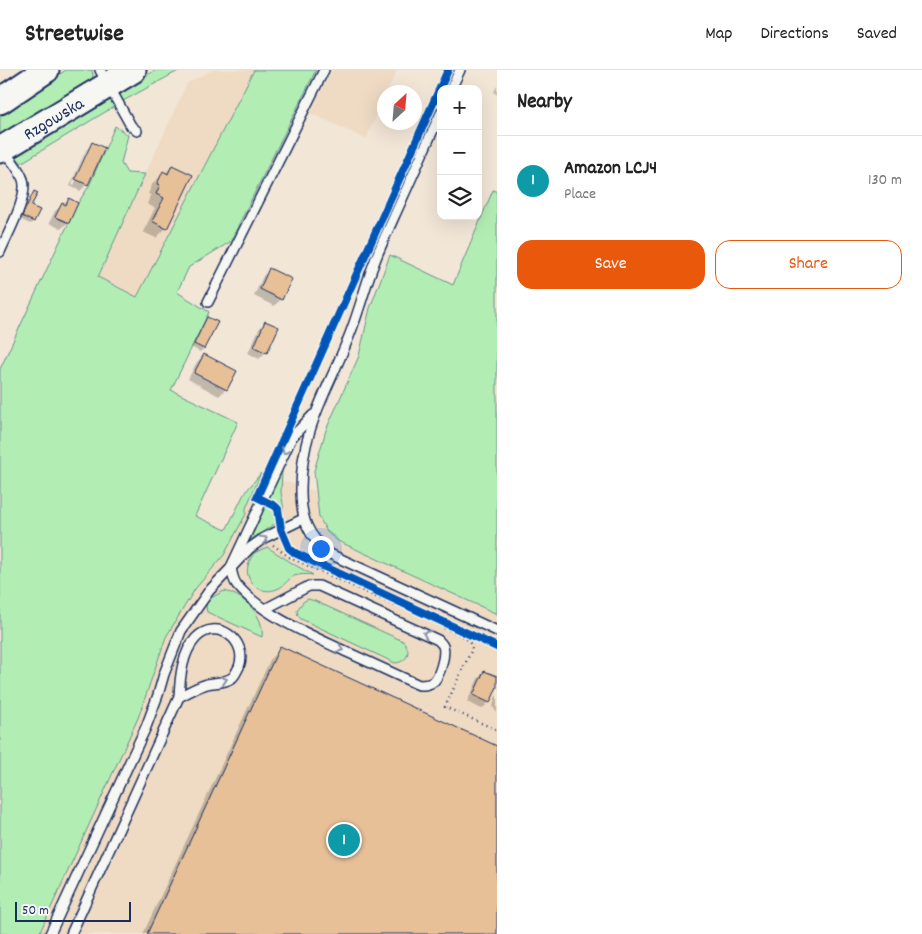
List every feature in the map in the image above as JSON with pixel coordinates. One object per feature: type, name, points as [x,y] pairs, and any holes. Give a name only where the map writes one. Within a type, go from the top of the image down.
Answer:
[{"type":"main road","points":[[0,100],[46,70]]},
{"type":"main road","name":"Rzgowska","points":[[1,149],[104,77],[132,70]]},
{"type":"lane","points":[[208,302],[324,70]]},
{"type":"lane","points":[[453,85],[460,70]]},
{"type":"lane","points":[[104,77],[131,126],[136,131]]},
{"type":"lane","points":[[437,122],[373,266],[354,325],[314,413],[305,443],[300,472],[303,519],[306,528],[313,538],[330,554],[497,631]]},
{"type":"lane","points":[[0,252],[15,219],[24,187],[23,178],[1,149]]},
{"type":"lane","points":[[265,609],[309,586],[319,586],[438,640],[443,646],[444,654],[435,680],[426,686],[419,685],[295,628],[265,609],[237,585],[232,576],[231,567],[292,437],[314,413]]},
{"type":"lane","points":[[50,934],[146,727],[181,631],[209,591],[250,548],[264,538],[303,519]]},
{"type":"lane","points":[[71,934],[179,696],[186,655],[195,639],[204,631],[216,629],[232,636],[241,652],[240,662],[232,678],[226,681],[207,684],[179,696]]},
{"type":"path","points":[[282,529],[289,548],[295,553],[408,606]]},
{"type":"path","points":[[444,622],[479,639]]},
{"type":"shaded area","points":[[213,70],[254,70],[137,297],[98,277],[187,83]]},
{"type":"shaded area","points":[[332,70],[397,70],[390,85],[377,85],[377,114],[366,139],[310,113]]},
{"type":"shaded area","points":[[261,473],[315,491],[319,517],[327,532],[338,541],[497,614],[497,934],[11,934],[195,516],[226,530],[244,494]]},
{"type":"green space","points":[[66,70],[92,70],[92,81],[0,138],[0,113]]},
{"type":"green space","points":[[156,70],[180,70],[123,101],[118,91]]},
{"type":"green space","points":[[254,70],[316,70],[230,242],[189,267],[177,292],[209,312],[171,390],[238,422],[195,516],[226,530],[244,494],[261,473],[246,508],[246,514],[224,555],[195,589],[166,637],[138,718],[39,934],[0,934],[0,369],[78,203],[89,186],[115,126],[128,135],[121,163],[127,173],[145,174],[98,277],[137,297]]},
{"type":"green space","points":[[110,96],[115,106],[21,163],[14,153]]},
{"type":"green space","points":[[493,190],[497,192],[497,614],[338,541],[327,532],[319,517],[314,471],[326,430],[359,356],[370,308],[390,255],[453,285],[482,220]]},
{"type":"green space","points":[[280,471],[282,471],[281,492],[283,510],[281,520],[250,540]]},
{"type":"green space","points":[[267,547],[313,575],[294,576],[275,590],[266,591],[258,588],[249,578],[247,572],[248,565],[254,553]]},
{"type":"green space","points":[[224,591],[239,597],[257,614],[262,629],[262,637],[207,612],[207,600]]},
{"type":"green space","points":[[308,599],[403,641],[408,652],[406,658],[395,663],[301,619],[298,616],[297,610]]},
{"type":"building","points":[[92,142],[105,148],[88,185],[75,179]]},
{"type":"building","points":[[172,165],[193,175],[167,229],[152,221],[164,198],[156,194],[160,185],[157,184],[163,171],[168,174]]},
{"type":"building","points":[[34,191],[38,193],[31,206],[40,210],[34,222],[22,216]]},
{"type":"building","points":[[69,198],[78,203],[69,223],[55,217],[62,203],[66,205]]},
{"type":"building","points":[[269,268],[292,279],[282,300],[260,289]]},
{"type":"building","points":[[207,317],[218,322],[204,349],[194,344]]},
{"type":"building","points":[[265,321],[279,327],[267,353],[254,347]]},
{"type":"building","points":[[204,354],[237,371],[227,390],[194,373]]},
{"type":"building","points":[[280,646],[497,746],[497,934],[147,934]]},
{"type":"building","points":[[484,671],[497,676],[497,687],[490,703],[473,695]]},
{"type":"cycle path","points":[[448,70],[257,497],[278,509],[281,529],[289,548],[295,553],[497,647]]},
{"type":"place","name":"Amazon LCJ4","points":[[344,840]]}]
